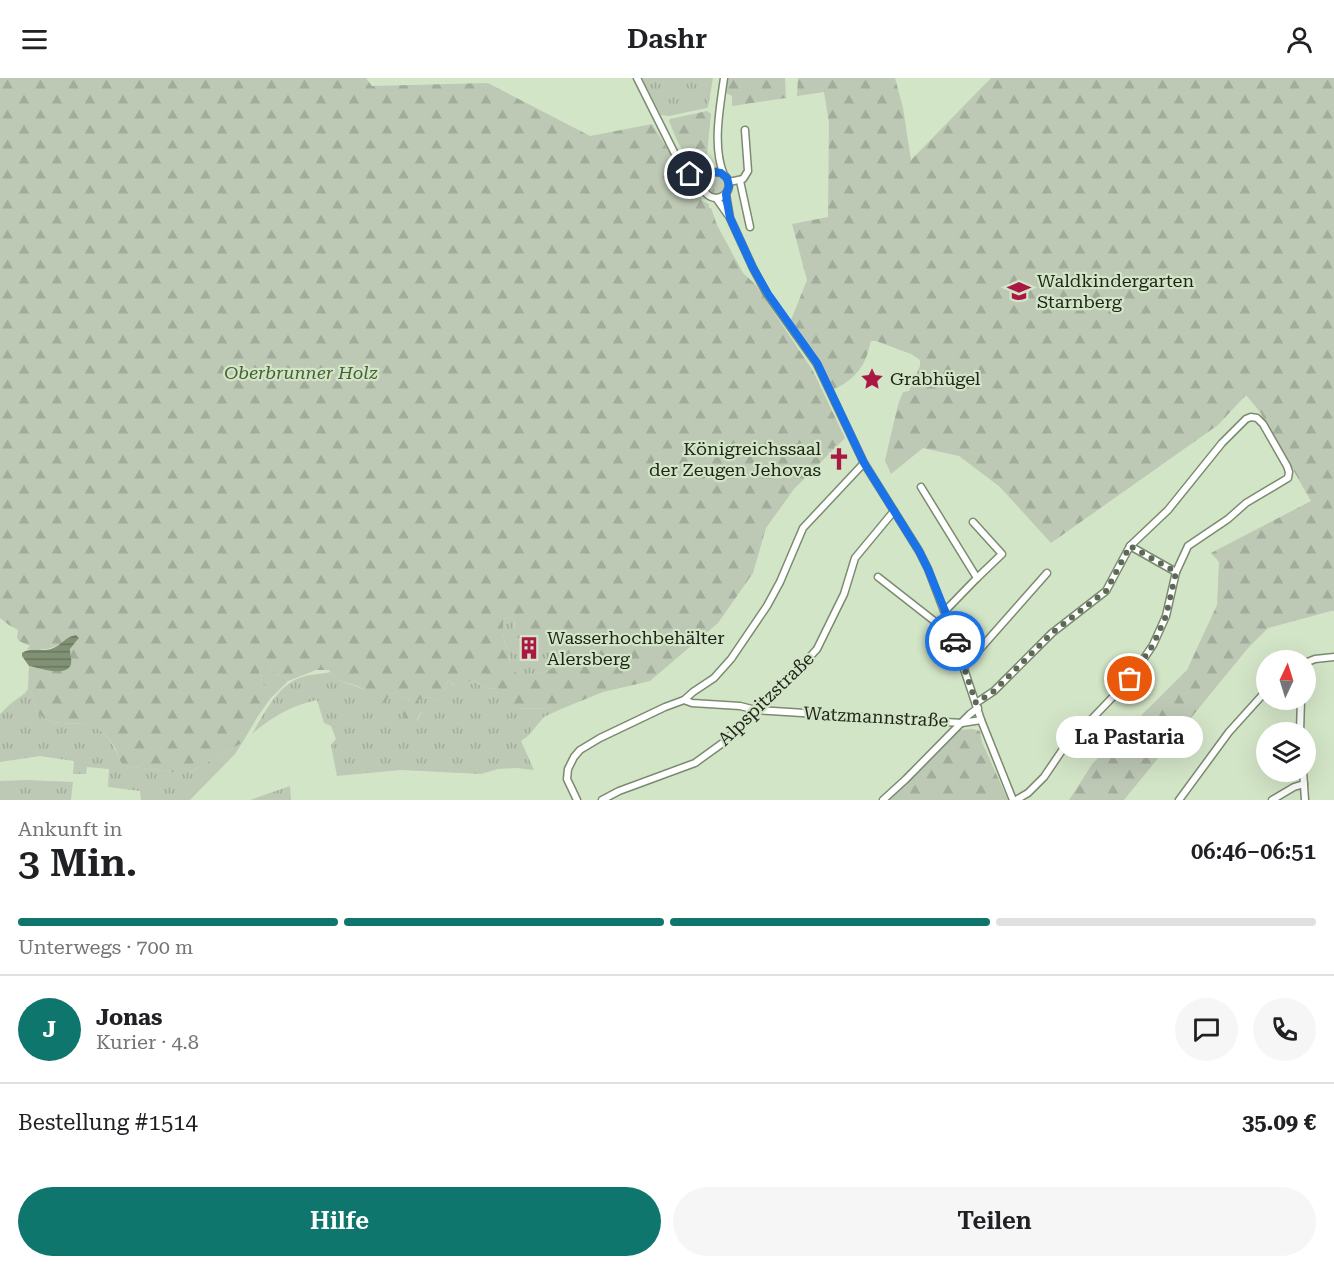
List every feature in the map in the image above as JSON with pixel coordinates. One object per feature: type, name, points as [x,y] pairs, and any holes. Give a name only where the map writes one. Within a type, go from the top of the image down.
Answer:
[{"type":"street","points":[[637,78],[675,154],[690,174],[703,185],[707,194],[716,198],[730,218],[768,294],[817,363],[864,463],[919,551],[945,611],[977,706],[981,720],[1015,800],[1028,793],[1044,777],[1063,749],[1130,679],[1153,645],[1166,616],[1176,572],[1188,546],[1228,519],[1246,503],[1288,477],[1290,472],[1270,434],[1257,418],[1246,419],[1222,442],[1178,498],[1130,546],[1106,591],[1052,633],[977,706],[906,779],[883,800]]},
{"type":"street","points":[[724,78],[718,152],[724,175],[729,182],[726,194],[730,218]]},
{"type":"street","points":[[729,182],[740,181],[748,171],[745,130]]},
{"type":"street","points":[[703,185],[718,152]]},
{"type":"street","points":[[685,167],[708,175],[717,172],[724,175]]},
{"type":"street","points":[[740,181],[750,227]]},
{"type":"street","points":[[716,198],[726,194]]},
{"type":"street","points":[[577,800],[567,779],[568,769],[574,757],[580,750],[600,738],[684,700],[714,678],[767,606],[803,528],[864,463]]},
{"type":"street","points":[[921,487],[977,578]]},
{"type":"street","name":"Alpspitzstraße","points":[[602,800],[619,791],[695,763],[724,742],[788,681],[817,649],[844,594],[855,558],[894,511]]},
{"type":"street","points":[[945,611],[1002,554],[973,522]]},
{"type":"street","points":[[1130,546],[1176,572]]},
{"type":"street","points":[[964,667],[1047,573]]},
{"type":"street","points":[[878,577],[938,624],[949,624]]},
{"type":"street","points":[[1316,659],[1334,657]]},
{"type":"street","name":"Watzmannstraße","points":[[684,700],[692,703],[740,706],[756,710],[962,723],[981,720]]},
{"type":"street","points":[[1179,800],[1228,732],[1256,702]]},
{"type":"street","points":[[1272,800],[1304,784],[1305,800]]},
{"type":"green space","name":"Oberbrunner Holz","points":[[0,78],[366,78],[372,86],[488,83],[590,136],[652,124],[684,176],[696,186],[702,201],[709,204],[717,225],[743,273],[755,284],[813,371],[845,438],[794,489],[766,528],[753,573],[718,623],[650,681],[603,692],[561,709],[506,708],[503,707],[502,689],[486,688],[474,681],[465,681],[463,687],[448,681],[443,691],[448,700],[423,697],[418,701],[421,707],[420,714],[413,723],[405,721],[404,707],[409,699],[406,696],[388,697],[386,702],[379,703],[371,700],[363,689],[341,681],[329,670],[316,670],[288,681],[285,677],[276,675],[269,666],[263,666],[259,671],[270,699],[242,743],[190,772],[124,766],[112,743],[103,732],[90,725],[59,723],[45,719],[35,708],[28,689],[29,666],[50,671],[71,657],[70,649],[78,640],[78,636],[73,635],[52,648],[27,649],[30,646],[17,638],[18,630],[0,618]],"holes":[[[508,617],[514,620],[514,632],[518,638],[552,638],[562,658],[558,666],[529,675],[520,675],[510,669],[503,623]]]},
{"type":"green space","points":[[642,78],[713,78],[708,107],[669,116],[661,115]]},
{"type":"green space","points":[[727,78],[785,78],[786,98],[732,106],[732,96],[725,92]]},
{"type":"green space","points":[[798,78],[895,78],[903,108],[911,160],[991,78],[1334,78],[1334,611],[1268,628],[1248,648],[1124,800],[1069,800],[1093,763],[1187,670],[1217,605],[1219,562],[1211,553],[1311,501],[1260,412],[1246,395],[1218,425],[1051,543],[1000,487],[959,456],[923,448],[891,474],[885,460],[898,405],[903,392],[909,391],[920,366],[920,360],[911,354],[871,341],[860,369],[848,381],[834,389],[820,361],[791,320],[807,280],[792,224],[828,217],[829,123],[824,92],[797,96]]},
{"type":"green space","points":[[707,111],[711,114],[706,160],[698,161],[686,155],[669,121]]},
{"type":"green space","points":[[716,175],[723,178],[726,185],[723,192],[716,195],[709,192],[706,185],[709,178]]},
{"type":"green space","points":[[508,617],[514,620],[514,631],[552,638],[562,658],[558,666],[529,675],[520,675],[510,669],[509,651],[503,634],[503,623]]},
{"type":"green space","points":[[262,666],[269,666],[276,675],[285,677],[288,681],[270,699],[259,671]]},
{"type":"green space","points":[[331,672],[342,682],[374,693],[392,697],[406,696],[409,699],[405,720],[413,722],[421,713],[418,701],[423,697],[443,701],[443,691],[448,681],[454,685],[464,681],[473,681],[486,688],[502,689],[506,708],[561,709],[544,717],[521,741],[534,770],[498,769],[481,774],[401,770],[337,776],[331,745],[336,739],[331,726],[324,723],[317,700],[282,713],[252,734],[272,701],[286,686],[302,677]]},
{"type":"green space","points":[[28,689],[35,708],[45,719],[51,722],[90,725],[101,730],[112,743],[124,766],[190,772],[242,743],[235,754],[190,800],[141,800],[140,791],[108,787],[109,769],[87,767],[86,774],[73,774],[74,761],[40,756],[0,762],[0,714]]},
{"type":"green space","points":[[956,730],[980,731],[982,742],[1008,800],[881,800]]},
{"type":"green space","points":[[0,781],[73,782],[71,800],[0,800]]},
{"type":"green space","points":[[290,786],[291,800],[250,800]]},
{"type":"shaded area","points":[[76,635],[79,638],[70,649],[71,664],[64,670],[52,671],[29,666],[22,656],[22,653],[29,650],[51,649]]},
{"type":"way so far","points":[[955,641],[976,703],[994,691],[1052,633],[1106,591],[1130,546],[1176,572],[1166,616],[1153,645],[1130,679]]},
{"type":"place","name":"Waldkindergarten Starnberg","points":[[1019,291]]},
{"type":"place","name":"Grabhügel","points":[[872,379]]},
{"type":"place","name":"Königreichssaal der Zeugen Jehovas","points":[[839,459]]},
{"type":"place","name":"Wasserhochbehälter Alersberg","points":[[529,648]]},
{"type":"place","name":"La Pastaria","points":[[1130,679]]},
{"type":"route","points":[[690,174],[685,167],[702,175],[707,176],[717,172],[727,178],[729,186],[726,194],[730,218],[739,240],[768,294],[817,363],[864,463],[919,551],[945,611],[955,641]]}]
